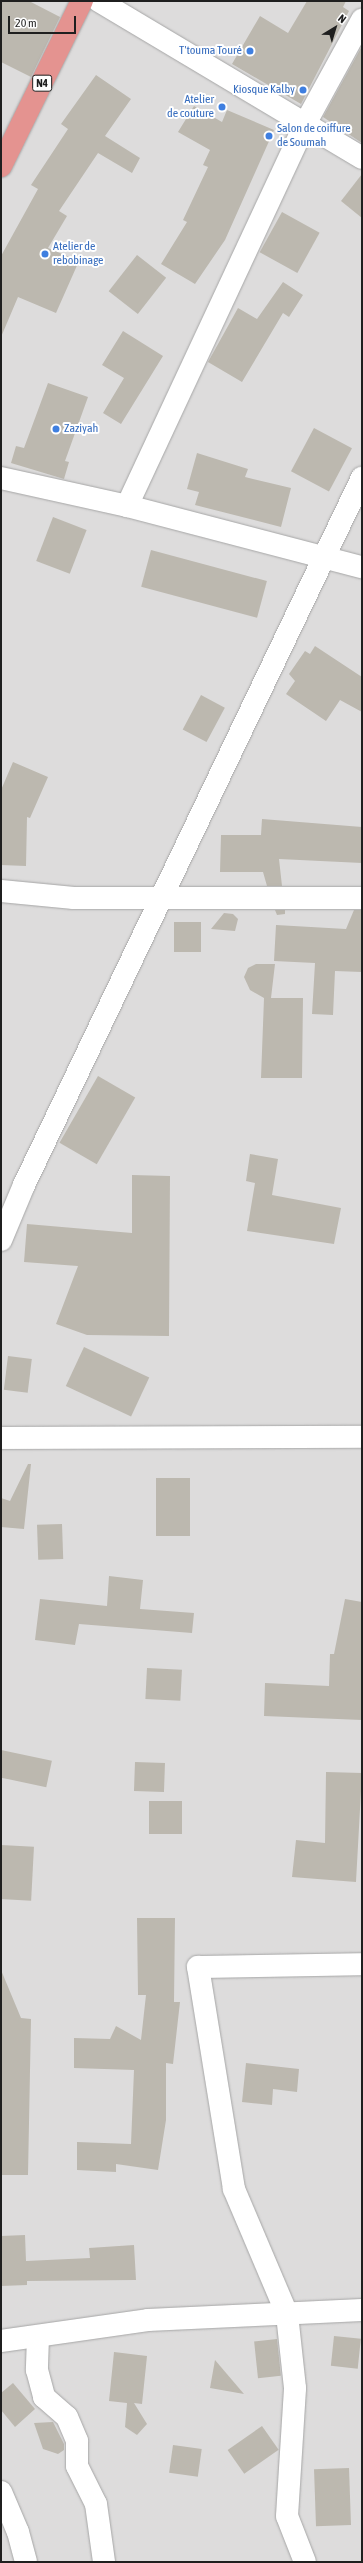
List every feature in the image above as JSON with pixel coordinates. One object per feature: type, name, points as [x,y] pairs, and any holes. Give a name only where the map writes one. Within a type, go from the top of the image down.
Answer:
[{"type":"highway","name":"N4","points":[[1,166],[82,1]]},
{"type":"street","points":[[99,1],[362,158]]},
{"type":"street","points":[[127,506],[305,124],[362,20]]},
{"type":"street","points":[[1,478],[127,506],[362,567]]},
{"type":"street","points":[[1,1240],[24,1185],[326,558],[362,478]]},
{"type":"street","points":[[1,891],[74,898],[164,895],[362,898]]},
{"type":"street","points":[[1,1438],[362,1437]]},
{"type":"street","points":[[305,2562],[287,2516],[295,2388],[287,2314],[234,2189],[198,1967],[362,1964]]},
{"type":"street","points":[[1,2341],[38,2337],[148,2320],[362,2310]]},
{"type":"street","points":[[38,2337],[37,2370],[44,2397],[67,2417],[77,2441],[77,2466],[96,2504],[104,2562]]},
{"type":"street","points":[[1,2492],[18,2532],[26,2562]]},
{"type":"shaded area","points":[[1,1],[362,1],[362,2562],[1,2562]]},
{"type":"building","points":[[1,1],[29,1],[60,17],[31,77],[1,62]]},
{"type":"building","points":[[307,1],[346,1],[343,7],[349,11],[301,104],[232,64],[260,16],[288,33]]},
{"type":"building","points":[[362,46],[362,143],[323,117]]},
{"type":"building","points":[[96,75],[131,99],[105,136],[140,158],[132,173],[98,153],[59,211],[67,216],[48,248],[79,261],[56,313],[18,297],[1,337],[1,256],[38,189],[31,185],[68,129],[61,124]]},
{"type":"building","points":[[194,106],[222,122],[227,110],[274,130],[225,240],[195,284],[161,264],[187,222],[183,220],[208,167],[203,165],[210,150],[178,132]]},
{"type":"building","points":[[362,174],[362,218],[341,201]]},
{"type":"building","points":[[282,212],[320,233],[297,273],[260,252]]},
{"type":"building","points":[[137,255],[166,278],[138,314],[109,291]]},
{"type":"building","points":[[283,282],[303,295],[289,317],[283,313],[242,382],[208,362],[238,308],[257,319]]},
{"type":"building","points":[[123,331],[163,356],[121,424],[103,413],[124,378],[102,365]]},
{"type":"building","points":[[48,383],[88,397],[65,461],[69,462],[64,479],[11,463],[16,446],[24,448]]},
{"type":"building","points":[[314,428],[352,448],[329,491],[291,471]]},
{"type":"building","points":[[197,453],[248,469],[245,477],[291,488],[281,527],[195,505],[199,492],[187,489]]},
{"type":"building","points":[[53,517],[87,530],[70,574],[36,561]]},
{"type":"building","points":[[151,550],[267,581],[257,618],[141,587]]},
{"type":"building","points":[[315,646],[362,677],[362,712],[340,700],[326,721],[286,694],[295,681],[289,674],[305,651],[310,654]]},
{"type":"building","points":[[201,695],[225,708],[207,742],[183,729]]},
{"type":"building","points":[[13,762],[48,777],[30,818],[27,817],[26,866],[1,865],[1,790]]},
{"type":"building","points":[[262,819],[362,827],[362,863],[279,859],[282,886],[267,886],[263,872],[220,872],[221,835],[261,835]]},
{"type":"building","points":[[275,910],[285,910],[285,914],[277,915]]},
{"type":"building","points":[[354,910],[362,910],[362,972],[335,971],[333,1015],[312,1014],[315,963],[274,961],[276,925],[346,929]]},
{"type":"building","points":[[224,913],[233,914],[238,919],[235,931],[211,929]]},
{"type":"building","points":[[174,922],[201,922],[201,952],[174,952]]},
{"type":"building","points":[[256,964],[275,964],[271,998],[303,998],[302,1078],[261,1078],[264,998],[250,990],[244,977],[248,968]]},
{"type":"building","points":[[98,1076],[135,1098],[97,1164],[60,1143]]},
{"type":"building","points":[[250,1154],[278,1159],[272,1195],[341,1208],[334,1244],[247,1231],[255,1183],[246,1181]]},
{"type":"building","points":[[132,1175],[170,1176],[169,1336],[87,1335],[56,1324],[78,1266],[24,1262],[27,1224],[132,1233]]},
{"type":"building","points":[[84,1347],[149,1377],[131,1416],[66,1386]]},
{"type":"building","points":[[8,1356],[32,1359],[28,1393],[4,1390]]},
{"type":"building","points":[[28,1464],[31,1464],[24,1529],[1,1527],[1,1498],[10,1501]]},
{"type":"building","points":[[156,1478],[190,1478],[190,1536],[156,1536]]},
{"type":"building","points":[[62,1524],[63,1559],[38,1560],[37,1525]]},
{"type":"building","points":[[109,1576],[143,1580],[140,1609],[194,1613],[192,1633],[79,1624],[75,1645],[35,1640],[40,1599],[107,1606]]},
{"type":"building","points":[[345,1599],[362,1602],[362,1720],[264,1716],[265,1683],[329,1686],[330,1654],[334,1654]]},
{"type":"building","points":[[147,1668],[182,1670],[180,1701],[145,1699]]},
{"type":"building","points":[[1,1750],[52,1761],[46,1787],[1,1778]]},
{"type":"building","points":[[135,1762],[165,1763],[164,1792],[134,1791]]},
{"type":"building","points":[[326,1772],[362,1773],[356,1882],[292,1877],[296,1840],[325,1843]]},
{"type":"building","points":[[149,1801],[182,1801],[182,1834],[149,1834]]},
{"type":"building","points":[[1,1845],[34,1847],[31,1901],[1,1899]]},
{"type":"building","points":[[137,1918],[175,1918],[174,2002],[180,2002],[173,2064],[166,2063],[166,2120],[158,2170],[116,2164],[116,2172],[77,2170],[77,2142],[131,2144],[134,2070],[74,2068],[74,2038],[110,2039],[116,2026],[141,2040],[146,1995],[138,1995]]},
{"type":"building","points":[[1,1970],[21,2018],[31,2019],[28,2175],[1,2175]]},
{"type":"building","points":[[246,2063],[299,2069],[297,2092],[273,2089],[272,2105],[242,2102]]},
{"type":"building","points":[[25,2235],[26,2261],[90,2258],[89,2248],[134,2245],[136,2280],[27,2281],[27,2285],[1,2286],[1,2236]]},
{"type":"building","points":[[334,2336],[361,2339],[358,2369],[331,2366]]},
{"type":"building","points":[[277,2339],[281,2376],[258,2378],[254,2341]]},
{"type":"building","points":[[114,2352],[147,2356],[142,2404],[134,2403],[147,2424],[137,2435],[125,2427],[127,2403],[109,2401]]},
{"type":"building","points":[[215,2360],[244,2394],[210,2388]]},
{"type":"building","points":[[13,2383],[35,2409],[15,2427],[1,2410],[1,2393]]},
{"type":"building","points":[[53,2422],[64,2444],[64,2450],[58,2454],[43,2449],[34,2423]]},
{"type":"building","points":[[262,2426],[279,2450],[244,2474],[228,2450]]},
{"type":"building","points":[[173,2445],[202,2449],[198,2477],[169,2473]]},
{"type":"building","points":[[349,2468],[351,2525],[316,2526],[314,2469]]},
{"type":"place","name":"T'touma Touré","points":[[250,51]]},
{"type":"place","name":"Kiosque Kalby","points":[[303,90]]},
{"type":"place","name":"Atelier de couture","points":[[222,107]]},
{"type":"place","name":"Salon de coiffure de Soumah","points":[[269,136]]},
{"type":"place","name":"Atelier de rebobinage","points":[[45,254]]},
{"type":"place","name":"Zaziyah","points":[[56,429]]}]
